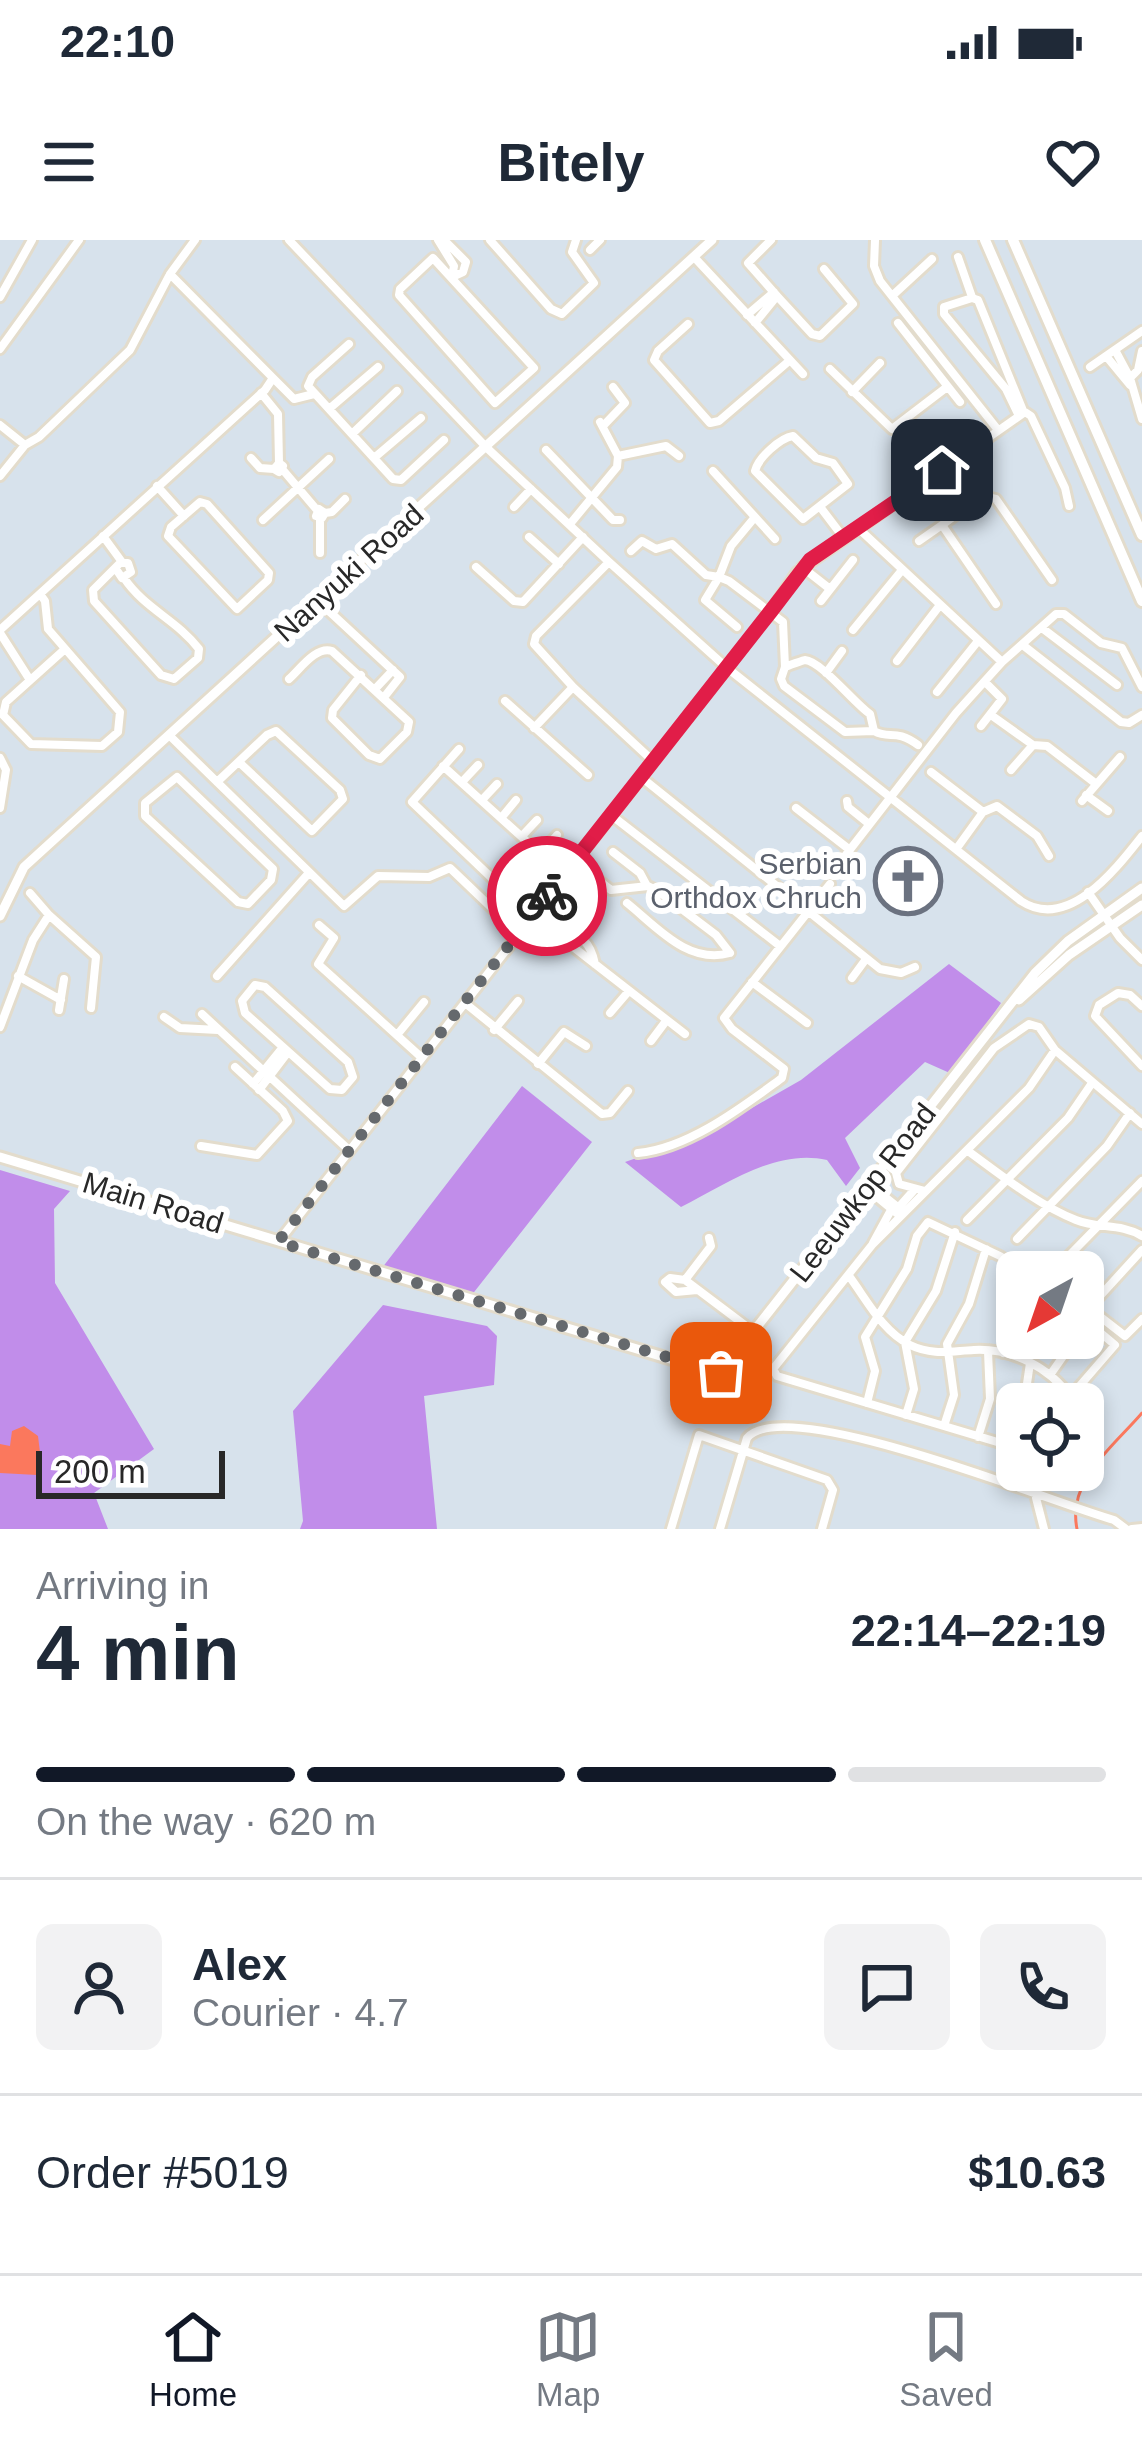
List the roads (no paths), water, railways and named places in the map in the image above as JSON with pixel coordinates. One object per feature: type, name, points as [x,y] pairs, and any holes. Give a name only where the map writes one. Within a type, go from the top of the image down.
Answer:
[{"type":"main road","points":[[986,240],[1142,601]]},
{"type":"main road","points":[[1013,240],[1142,535]]},
{"type":"street","points":[[0,297],[32,240]]},
{"type":"street","points":[[0,349],[79,240]]},
{"type":"street","points":[[0,476],[25,445],[124,357],[170,274],[195,240]]},
{"type":"street","points":[[289,240],[487,448],[726,667],[1036,909],[1063,907],[1088,892],[1111,875],[1142,836]]},
{"type":"street","points":[[441,240],[467,266],[452,277]]},
{"type":"street","points":[[490,240],[559,314],[594,286],[573,254],[576,240]]},
{"type":"street","points":[[590,250],[600,240]]},
{"type":"street","name":"Nanyuki Road","points":[[0,916],[5,889],[24,867],[712,240]]},
{"type":"street","points":[[772,240],[748,263],[809,332],[820,337],[854,304],[824,269]]},
{"type":"street","points":[[875,240],[876,273],[998,430]]},
{"type":"street","points":[[694,256],[802,374]]},
{"type":"street","points":[[958,257],[972,298]]},
{"type":"street","points":[[433,258],[452,277],[534,368],[495,403],[399,295],[433,258]]},
{"type":"street","points":[[892,296],[932,259]]},
{"type":"street","points":[[170,274],[294,399],[314,394]]},
{"type":"street","points":[[747,315],[776,294]]},
{"type":"street","points":[[978,300],[1022,414],[942,312],[944,308],[978,300]]},
{"type":"street","points":[[755,323],[763,307]]},
{"type":"street","points":[[898,323],[960,402]]},
{"type":"street","points":[[688,324],[654,357],[712,423],[789,361]]},
{"type":"street","points":[[1090,367],[1142,332]]},
{"type":"street","points":[[349,344],[309,380],[314,394],[393,479],[400,481],[444,440]]},
{"type":"street","points":[[1131,382],[1142,351]]},
{"type":"street","points":[[1110,354],[1131,382],[1142,419]]},
{"type":"street","points":[[852,392],[880,363]]},
{"type":"street","points":[[329,409],[378,367]]},
{"type":"street","points":[[994,376],[1008,368]]},
{"type":"street","points":[[830,369],[892,429],[947,388]]},
{"type":"street","points":[[30,680],[0,632],[273,378]]},
{"type":"street","points":[[570,524],[617,467],[618,456],[602,424],[625,404],[613,387]]},
{"type":"street","points":[[263,391],[279,418],[279,467],[321,514],[320,553]]},
{"type":"street","points":[[352,434],[397,391]]},
{"type":"street","points":[[278,1242],[802,567],[1022,414],[1031,415],[1069,506]]},
{"type":"street","points":[[374,458],[421,418]]},
{"type":"street","points":[[902,424],[960,512]]},
{"type":"street","points":[[0,425],[25,445]]},
{"type":"street","points":[[786,437],[796,437],[818,460],[832,462],[848,482],[845,491],[821,508],[799,518],[755,471],[786,437]]},
{"type":"street","points":[[618,456],[663,446],[679,456]]},
{"type":"street","points":[[546,450],[613,520],[620,520]]},
{"type":"street","points":[[250,458],[260,468],[279,467]]},
{"type":"street","points":[[263,520],[329,459]]},
{"type":"street","points":[[713,471],[775,539]]},
{"type":"street","points":[[157,486],[184,516]]},
{"type":"street","points":[[514,507],[531,489]]},
{"type":"street","points":[[919,542],[984,495],[994,497],[1052,580]]},
{"type":"street","points":[[321,514],[332,512],[345,499]]},
{"type":"street","points":[[206,502],[267,569],[268,580],[238,609],[168,536],[184,516],[206,502]]},
{"type":"street","points":[[821,508],[843,537]]},
{"type":"street","points":[[737,627],[705,600],[731,546],[755,517]]},
{"type":"street","points":[[942,525],[996,604]]},
{"type":"street","points":[[858,527],[1002,662]]},
{"type":"street","points":[[103,536],[119,566],[124,578],[153,611],[177,625],[199,649],[197,658],[174,679],[161,675],[94,601],[93,590],[119,566]]},
{"type":"street","points":[[529,537],[559,564]]},
{"type":"street","points":[[476,567],[519,603],[583,537]]},
{"type":"street","points":[[631,551],[643,541],[656,549],[672,544],[706,575],[729,580],[785,627],[784,686],[842,730],[901,733],[919,745]]},
{"type":"street","points":[[821,601],[853,560]]},
{"type":"street","points":[[609,562],[536,636],[536,651],[653,761]]},
{"type":"street","points":[[802,567],[830,589]]},
{"type":"street","points":[[854,630],[902,570]]},
{"type":"street","points":[[40,594],[47,627],[120,712],[121,726],[95,748],[27,742],[2,711],[65,649]]},
{"type":"street","points":[[317,600],[396,673]]},
{"type":"street","points":[[897,661],[940,605]]},
{"type":"street","points":[[796,808],[847,853],[984,682],[1056,614],[1064,614],[1101,643],[1118,646],[1142,687]]},
{"type":"street","points":[[1042,628],[1117,685]]},
{"type":"street","points":[[938,692],[978,641]]},
{"type":"street","points":[[1024,646],[1121,722],[1130,723],[1142,715]]},
{"type":"street","points":[[289,679],[325,649],[361,675],[385,696],[406,715],[409,726],[378,759],[332,716],[361,675]]},
{"type":"street","points":[[826,673],[842,651]]},
{"type":"street","points":[[785,667],[806,660],[826,673],[872,716],[874,731]]},
{"type":"street","points":[[376,688],[396,673]]},
{"type":"street","points":[[385,696],[396,673]]},
{"type":"street","points":[[981,726],[1002,700],[984,682]]},
{"type":"street","points":[[534,728],[573,687]]},
{"type":"street","points":[[506,700],[588,775]]},
{"type":"street","points":[[991,715],[1033,746],[1047,746],[1095,783]]},
{"type":"street","points":[[217,782],[276,731],[343,793],[343,799],[314,831],[239,763]]},
{"type":"street","points":[[170,736],[346,907],[378,876],[430,877],[450,868],[518,933]]},
{"type":"street","points":[[1011,770],[1033,746]]},
{"type":"street","points":[[459,749],[413,798],[415,806],[505,888],[512,887],[557,835]]},
{"type":"street","points":[[1108,811],[1084,798],[1120,757]]},
{"type":"street","points":[[0,758],[6,770],[0,808]]},
{"type":"street","points":[[462,782],[478,765]]},
{"type":"street","points":[[442,766],[561,877]]},
{"type":"street","points":[[932,772],[983,812]]},
{"type":"street","points":[[178,777],[220,817],[274,872],[248,904],[238,902],[147,818],[143,808],[178,777]]},
{"type":"street","points":[[641,777],[866,959],[891,973],[915,967]]},
{"type":"street","points":[[482,800],[497,784]]},
{"type":"street","points":[[220,817],[236,800]]},
{"type":"street","points":[[502,818],[516,800]]},
{"type":"street","points":[[847,800],[848,807],[869,824]]},
{"type":"street","points":[[957,848],[983,812],[993,806],[1005,810],[1042,841],[1049,856]]},
{"type":"street","points":[[611,815],[780,946]]},
{"type":"street","points":[[522,836],[537,820]]},
{"type":"street","points":[[613,852],[640,873],[646,886]]},
{"type":"street","points":[[574,861],[609,890],[646,886],[658,890],[711,931],[730,953],[713,957],[689,952],[627,903]]},
{"type":"street","points":[[217,976],[308,874]]},
{"type":"street","points":[[638,1153],[737,1111],[782,1078],[784,1069],[724,1020],[830,884]]},
{"type":"street","name":"Leeuwkop Road","points":[[720,1374],[1035,973],[1103,913],[1142,888]]},
{"type":"street","points":[[1088,892],[1142,960]]},
{"type":"street","points":[[30,893],[96,957],[91,1008]]},
{"type":"street","name":"Leeuwkop Road","points":[[1006,1012],[1055,967],[1142,905]]},
{"type":"street","points":[[0,1027],[18,976],[49,915]]},
{"type":"street","points":[[532,915],[557,934],[580,937],[592,949],[595,964],[685,1034]]},
{"type":"street","points":[[320,925],[334,938],[318,964],[422,1058]]},
{"type":"street","points":[[852,978],[866,959]]},
{"type":"street","points":[[18,976],[60,1005],[64,979]]},
{"type":"street","points":[[752,982],[807,1023]]},
{"type":"street","points":[[255,986],[266,987],[348,1062],[352,1077],[342,1090],[332,1090],[286,1050],[243,1010],[242,1001],[255,986]]},
{"type":"street","points":[[610,1013],[628,992]]},
{"type":"street","points":[[1142,1006],[1130,994],[1118,993],[1099,1005],[1095,1016],[1142,1066]]},
{"type":"street","points":[[494,1030],[518,1000]]},
{"type":"street","points":[[397,1035],[424,1002]]},
{"type":"street","points":[[465,1003],[605,1115],[628,1091]]},
{"type":"street","points":[[202,1014],[349,1150]]},
{"type":"street","points":[[164,1017],[180,1028],[219,1030]]},
{"type":"street","points":[[651,1041],[666,1021]]},
{"type":"street","points":[[920,1190],[899,1184],[896,1173],[998,1044],[1032,1024],[1091,1083],[1142,1124]]},
{"type":"street","points":[[538,1064],[564,1032],[586,1046]]},
{"type":"street","points":[[256,1087],[286,1050]]},
{"type":"street","points":[[996,1442],[773,1371],[899,1211],[968,1151],[1033,1084],[1055,1050]]},
{"type":"street","points":[[201,1146],[249,1155],[262,1151],[288,1120],[235,1067]]},
{"type":"street","points":[[967,1220],[1068,1118],[1091,1083]]},
{"type":"street","points":[[1017,1239],[1107,1146],[1130,1113]]},
{"type":"street","points":[[968,1151],[1073,1220],[1125,1228],[1142,1236]]},
{"type":"street","name":"Main Road","points":[[0,1157],[720,1374]]},
{"type":"street","points":[[1074,1251],[1142,1181]]},
{"type":"street","points":[[867,1186],[899,1211]]},
{"type":"street","points":[[866,1403],[875,1371],[864,1339],[907,1269],[926,1223],[933,1221],[996,1255]]},
{"type":"street","points":[[905,1415],[914,1389],[905,1342],[934,1294],[955,1232]]},
{"type":"street","points":[[685,1280],[711,1246],[710,1238]]},
{"type":"street","points":[[944,1426],[954,1395],[947,1344],[969,1304],[986,1249]]},
{"type":"street","points":[[1104,1289],[1142,1250]]},
{"type":"street","points":[[848,1276],[905,1342],[946,1354],[996,1352]]},
{"type":"street","points":[[697,1290],[676,1292],[665,1282],[674,1277],[685,1280],[755,1333]]},
{"type":"street","points":[[1104,1327],[1122,1335],[1142,1319]]},
{"type":"street","points":[[1104,1335],[1115,1345],[1104,1358]]},
{"type":"street","points":[[978,1437],[990,1399],[988,1350]]},
{"type":"street","points":[[1019,1359],[1050,1375],[1055,1383]]},
{"type":"street","points":[[1050,1375],[1061,1359]]},
{"type":"street","points":[[1082,1383],[1103,1359]]},
{"type":"street","points":[[1027,1383],[1030,1363]]},
{"type":"street","points":[[720,1529],[749,1435],[764,1427],[838,1431],[1114,1520],[1129,1529],[1142,1528]]},
{"type":"street","points":[[670,1529],[699,1435],[827,1480],[832,1493],[822,1529]]},
{"type":"street","points":[[1036,1496],[1044,1529]]},
{"type":"waterway","points":[[1077,1529],[1076,1511],[1086,1480],[1142,1413]]},
{"type":"place","name":"Serbian Orthdox Chruch","points":[[908,881]]}]
